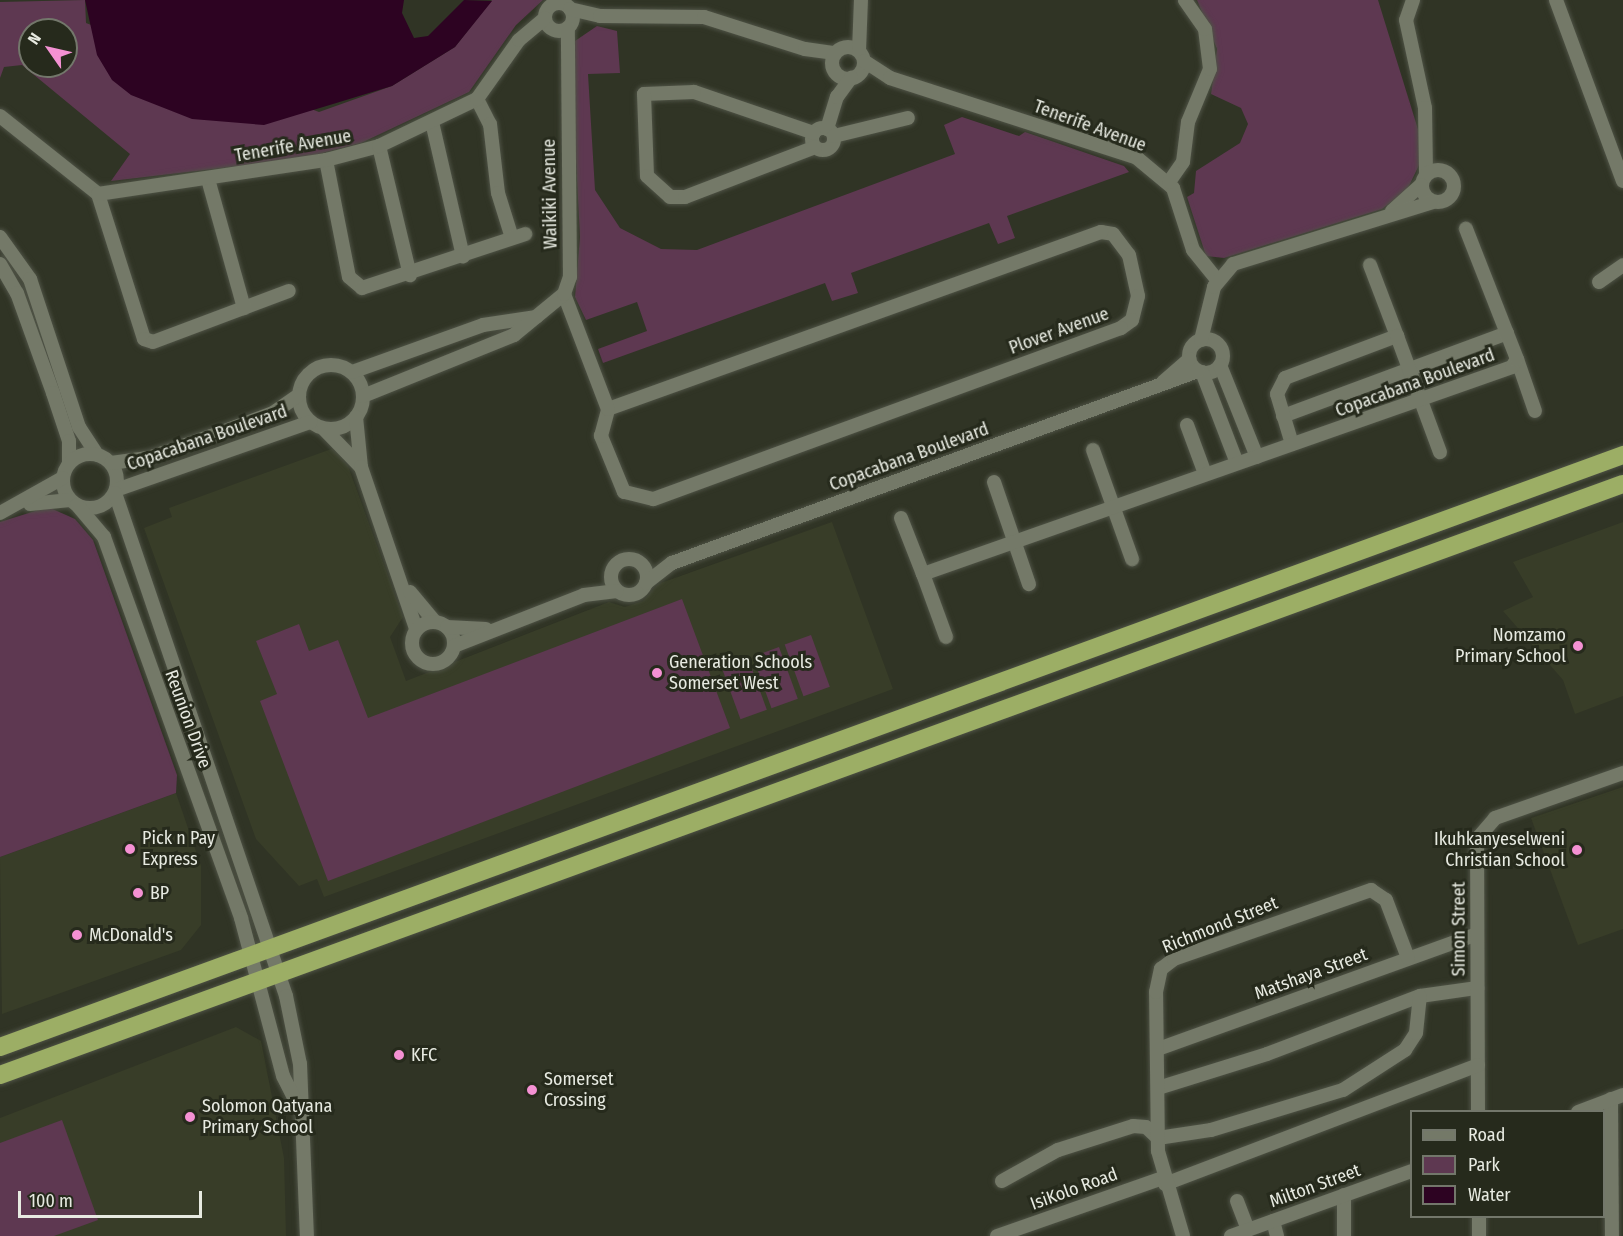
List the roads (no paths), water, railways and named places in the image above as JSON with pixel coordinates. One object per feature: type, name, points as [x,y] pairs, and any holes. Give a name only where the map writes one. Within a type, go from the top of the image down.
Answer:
[{"type":"highway","points":[[0,1047],[1623,455]]},
{"type":"highway","points":[[0,1075],[1623,484]]},
{"type":"street","points":[[822,136],[837,97],[854,77],[861,56],[858,22],[861,0]]},
{"type":"street","points":[[1168,182],[1183,162],[1188,122],[1210,69],[1205,29],[1185,0]]},
{"type":"street","points":[[1237,463],[1197,367],[1201,340],[1217,280],[1233,264],[1388,214],[1433,202],[1453,191],[1429,141],[1406,20],[1413,0]]},
{"type":"street","points":[[1556,0],[1623,181]]},
{"type":"street","points":[[560,14],[696,16],[805,49],[839,50]]},
{"type":"street","name":"Tenerife Avenue","points":[[98,194],[326,160],[379,146],[477,99],[524,35],[560,14]]},
{"type":"street","name":"Waikiki Avenue","points":[[560,14],[565,56],[570,277],[564,294]]},
{"type":"street","points":[[837,97],[835,71],[839,50],[858,22]]},
{"type":"street","points":[[805,49],[835,71]]},
{"type":"street","name":"Tenerife Avenue","points":[[839,50],[861,56],[890,78]]},
{"type":"street","name":"Tenerife Avenue","points":[[835,71],[854,77],[890,78],[1137,159],[1168,182],[1184,212],[1193,250],[1217,280]]},
{"type":"street","points":[[822,136],[694,92],[644,94],[647,176],[670,197],[685,197],[822,136],[908,118]]},
{"type":"street","points":[[326,160],[349,277],[355,285],[373,288],[519,236],[498,193],[490,124],[477,99]]},
{"type":"street","points":[[0,116],[98,194],[144,339],[153,342],[289,291]]},
{"type":"street","points":[[432,122],[463,256]]},
{"type":"street","points":[[1429,141],[1424,180],[1433,202]]},
{"type":"street","points":[[379,146],[410,275]]},
{"type":"street","points":[[1388,214],[1424,180],[1444,170]]},
{"type":"street","points":[[208,179],[244,308]]},
{"type":"street","name":"Copacabana Boulevard","points":[[923,574],[1204,471],[1257,457],[1512,367],[1517,359],[1466,229]]},
{"type":"street","name":"Plover Avenue","points":[[1113,234],[1129,255],[1138,296],[1132,320],[1120,328],[652,499],[624,492],[601,436],[608,408],[1085,236],[1113,234]]},
{"type":"street","points":[[0,237],[30,279],[79,427],[97,455],[111,463],[116,491],[101,507],[73,502],[0,513]]},
{"type":"street","points":[[0,264],[16,293],[69,441],[69,463],[63,478],[0,513]]},
{"type":"street","points":[[1370,265],[1440,452]]},
{"type":"street","points":[[1599,282],[1623,265]]},
{"type":"street","points":[[363,396],[514,335],[564,294],[608,408]]},
{"type":"street","points":[[1208,313],[1218,344],[1220,365],[1257,457]]},
{"type":"street","points":[[362,467],[324,429],[310,422],[299,395],[304,379],[321,367],[352,372],[483,325],[538,317]]},
{"type":"street","points":[[1283,416],[1507,333]]},
{"type":"street","points":[[1292,444],[1276,394],[1285,378],[1397,336]]},
{"type":"street","points":[[1201,340],[1218,344]]},
{"type":"street","points":[[1517,359],[1535,411]]},
{"type":"street","points":[[1197,367],[1220,365]]},
{"type":"street","name":"Copacabana Boulevard","points":[[646,584],[672,563],[1159,386],[1197,367]]},
{"type":"street","points":[[352,372],[363,396],[356,417],[362,467],[407,588],[416,629],[413,649],[421,660],[441,662],[453,646],[489,629],[584,595],[617,591],[634,595],[646,584],[641,563],[623,560],[611,575],[584,595]]},
{"type":"street","name":"Copacabana Boulevard","points":[[111,463],[148,458],[211,436],[273,413],[299,395]]},
{"type":"street","points":[[324,429],[345,427],[356,417]]},
{"type":"street","name":"Copacabana Boulevard","points":[[116,491],[310,422]]},
{"type":"street","points":[[1187,425],[1204,471]]},
{"type":"street","points":[[1093,450],[1132,559]]},
{"type":"street","points":[[69,463],[97,455]]},
{"type":"street","points":[[63,478],[73,502]]},
{"type":"street","points":[[994,482],[1016,539],[1029,584]]},
{"type":"street","name":"Reunion Drive","points":[[116,491],[280,974],[300,1064],[307,1236]]},
{"type":"street","name":"Reunion Drive","points":[[73,502],[104,537],[252,954],[283,1076],[302,1114]]},
{"type":"street","points":[[901,518],[946,637]]},
{"type":"street","name":"Copacabana Boulevard","points":[[641,563],[672,563]]},
{"type":"street","points":[[611,575],[617,591]]},
{"type":"street","points":[[407,588],[441,624],[453,646]]},
{"type":"street","points":[[416,629],[441,624],[489,629]]},
{"type":"street","name":"Simon Street","points":[[1478,1110],[1477,934],[1482,828],[1495,818],[1623,773]]},
{"type":"street","name":"Richmond Street","points":[[1183,1236],[1164,1181],[1158,1138],[1156,992],[1167,962],[1351,895],[1371,890],[1386,900],[1408,958]]},
{"type":"street","name":"Matshaya Street","points":[[1158,1049],[1477,934]]},
{"type":"street","points":[[1158,1088],[1267,1054],[1420,996],[1478,988]]},
{"type":"street","points":[[1002,1181],[1058,1150],[1133,1126],[1146,1127],[1158,1138],[1211,1130],[1310,1102],[1362,1080],[1412,1042],[1420,996]]},
{"type":"street","name":"IsiKolo Road","points":[[997,1236],[1164,1181],[1478,1065]]},
{"type":"street","points":[[1583,1110],[1617,1097],[1612,1236]]},
{"type":"street","name":"Milton Street","points":[[1231,1236],[1410,1172]]},
{"type":"street","points":[[1344,1195],[1344,1236]]},
{"type":"street","points":[[1237,1201],[1248,1230]]},
{"type":"street","points":[[1479,1218],[1479,1236]]},
{"type":"street","points":[[1273,1221],[1277,1236]]},
{"type":"water","points":[[85,0],[404,0],[402,13],[414,38],[428,36],[464,0],[492,1],[455,47],[392,86],[264,125],[192,119],[131,95],[112,80],[97,55]]},
{"type":"place","name":"Nomzamo Primary School","points":[[1578,646]]},
{"type":"place","name":"Generation Schools Somerset West","points":[[657,673]]},
{"type":"place","name":"Pick n Pay Express","points":[[130,849]]},
{"type":"place","name":"Ikuhkanyeselweni Christian School","points":[[1577,850]]},
{"type":"place","name":"BP","points":[[138,893]]},
{"type":"place","name":"McDonald's","points":[[77,935]]},
{"type":"place","name":"KFC","points":[[399,1055]]},
{"type":"place","name":"Somerset Crossing","points":[[532,1090]]},
{"type":"place","name":"Solomon Qatyana Primary School","points":[[190,1117]]}]
